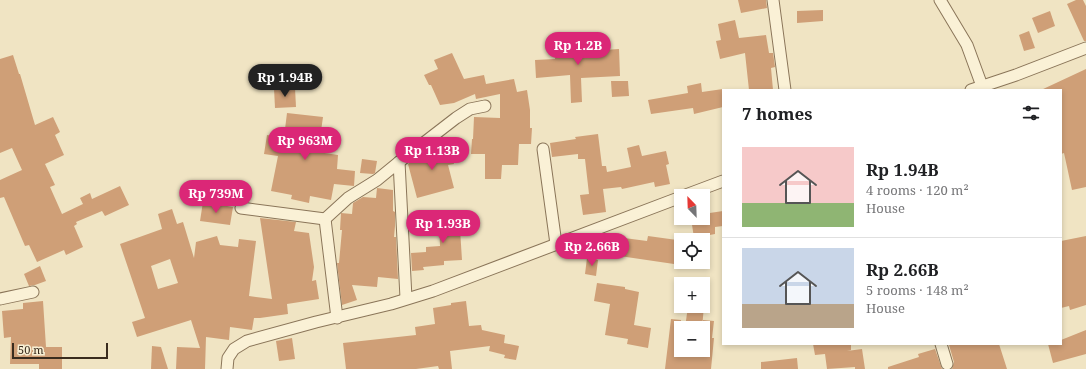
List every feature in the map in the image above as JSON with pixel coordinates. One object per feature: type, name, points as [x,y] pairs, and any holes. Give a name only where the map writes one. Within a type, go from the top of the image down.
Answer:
[{"type":"street","points":[[773,0],[785,89]]},
{"type":"street","points":[[940,0],[967,45],[982,86]]},
{"type":"street","points":[[974,89],[1086,48]]},
{"type":"street","points":[[241,208],[325,219],[348,198],[377,180],[456,118],[470,109],[485,106]]},
{"type":"street","points":[[542,149],[556,244]]},
{"type":"street","points":[[399,162],[406,298]]},
{"type":"street","points":[[701,189],[722,181]]},
{"type":"street","points":[[227,369],[228,358],[234,349],[247,341],[391,304],[406,298],[433,291],[674,199]]},
{"type":"street","points":[[325,219],[337,318]]},
{"type":"street","points":[[0,299],[33,292]]},
{"type":"street","points":[[941,345],[948,364]]},
{"type":"building","points":[[738,0],[766,0],[767,8],[741,13]]},
{"type":"building","points":[[1076,0],[1083,0],[1086,6],[1086,41],[1084,41],[1067,4]]},
{"type":"building","points":[[823,10],[823,21],[797,23],[797,11]]},
{"type":"building","points":[[1050,11],[1055,26],[1038,33],[1032,18]]},
{"type":"building","points":[[735,20],[739,38],[766,35],[769,53],[773,53],[775,67],[771,68],[773,89],[749,89],[745,53],[720,59],[716,41],[721,40],[718,24]]},
{"type":"building","points":[[1029,31],[1035,48],[1024,51],[1019,35]]},
{"type":"building","points":[[573,39],[573,55],[604,54],[604,50],[619,49],[620,76],[581,78],[582,102],[571,103],[570,75],[536,78],[535,60],[555,59],[556,40]]},
{"type":"building","points":[[452,53],[464,79],[484,75],[486,84],[514,79],[517,92],[527,90],[530,110],[530,128],[532,128],[531,144],[519,144],[518,165],[502,165],[501,179],[485,179],[485,154],[471,154],[474,117],[500,118],[500,94],[476,99],[475,94],[454,103],[440,105],[431,85],[429,85],[424,75],[438,69],[434,60]]},
{"type":"building","points":[[13,55],[35,125],[53,117],[60,132],[55,135],[64,155],[45,164],[55,185],[50,187],[62,214],[83,204],[80,198],[90,193],[92,199],[120,186],[129,205],[105,216],[102,211],[76,222],[77,224],[74,226],[83,247],[66,255],[64,250],[37,262],[29,245],[25,246],[4,197],[0,198],[0,180],[22,170],[12,148],[0,153],[0,59]]},
{"type":"building","points":[[1086,69],[1086,187],[1072,190],[1064,153],[1062,154],[1062,89],[1043,89]]},
{"type":"building","points":[[611,81],[628,81],[629,96],[612,97]]},
{"type":"building","points":[[701,83],[702,92],[722,89],[722,107],[694,114],[693,108],[651,114],[648,100],[688,93],[687,86]]},
{"type":"building","points":[[274,88],[295,88],[296,107],[275,108]]},
{"type":"building","points":[[287,113],[323,117],[318,152],[338,155],[337,169],[355,171],[354,186],[334,184],[331,200],[310,196],[309,203],[291,199],[292,195],[271,191],[278,156],[264,154],[267,135],[284,137]]},
{"type":"building","points":[[598,134],[602,166],[606,166],[607,172],[631,167],[627,148],[639,145],[642,156],[666,151],[669,164],[666,165],[670,184],[655,187],[654,182],[622,189],[621,187],[603,189],[606,212],[583,215],[580,195],[589,194],[585,159],[578,159],[578,154],[552,157],[550,143],[576,139],[575,137]]},
{"type":"building","points":[[449,144],[454,164],[448,165],[454,188],[417,198],[408,164],[423,152]]},
{"type":"building","points":[[362,159],[377,161],[375,173],[360,173]]},
{"type":"building","points":[[377,188],[393,190],[393,211],[395,212],[394,237],[396,237],[398,279],[378,277],[377,287],[352,285],[357,300],[342,305],[337,263],[339,263],[342,230],[340,230],[341,213],[352,214],[353,203],[363,197],[376,198]]},
{"type":"building","points":[[203,202],[233,207],[230,225],[200,221]]},
{"type":"building","points":[[172,209],[177,224],[183,222],[194,258],[196,242],[217,236],[220,245],[238,247],[239,239],[256,241],[249,296],[272,299],[260,218],[296,222],[294,231],[309,233],[314,267],[312,281],[316,280],[319,299],[287,304],[288,314],[254,318],[252,330],[230,327],[229,340],[206,337],[205,369],[176,369],[177,347],[200,348],[191,320],[137,337],[132,322],[145,318],[120,244],[162,229],[158,214]],"holes":[[[170,259],[178,283],[158,289],[151,266]]]},
{"type":"building","points":[[722,211],[722,226],[715,227],[715,234],[693,233],[692,225],[710,225],[710,213]]},
{"type":"building","points":[[455,212],[467,212],[468,229],[460,229],[462,260],[444,261],[444,265],[423,267],[424,270],[412,271],[411,253],[426,252],[426,247],[440,246],[439,218],[455,217]]},
{"type":"building","points":[[609,236],[647,241],[648,236],[674,240],[674,264],[606,254]]},
{"type":"building","points":[[1086,236],[1086,305],[1070,310],[1069,306],[1062,308],[1062,241]]},
{"type":"building","points":[[587,258],[598,260],[596,276],[585,274]]},
{"type":"building","points":[[40,266],[46,281],[29,286],[24,274]]},
{"type":"building","points":[[597,283],[625,287],[625,289],[639,292],[634,325],[651,328],[648,348],[627,344],[628,339],[605,335],[610,304],[594,301]]},
{"type":"building","points":[[43,301],[46,347],[62,347],[62,369],[39,369],[39,364],[10,364],[11,337],[4,338],[2,311],[23,309],[23,303]]},
{"type":"building","points":[[466,301],[469,326],[481,325],[482,330],[505,335],[504,343],[519,346],[516,360],[504,358],[505,355],[489,351],[490,346],[450,351],[452,369],[439,369],[438,366],[416,369],[346,369],[343,343],[416,335],[415,327],[435,324],[433,308]]},
{"type":"building","points":[[687,313],[703,313],[703,321],[686,321]]},
{"type":"building","points":[[671,319],[681,320],[674,321],[674,357],[710,357],[710,321],[703,320],[714,321],[711,369],[665,369]]},
{"type":"building","points":[[1086,330],[1086,354],[1053,363],[1048,345],[1062,345],[1062,340]]},
{"type":"building","points":[[292,338],[295,359],[279,361],[276,341]]},
{"type":"building","points":[[813,345],[851,345],[851,350],[847,351],[862,349],[865,369],[855,369],[855,367],[827,369],[825,354],[815,355]]},
{"type":"building","points":[[949,345],[999,345],[1007,369],[952,369],[954,362]]},
{"type":"building","points":[[152,346],[161,347],[168,369],[151,369]]},
{"type":"building","points":[[935,349],[942,369],[888,369],[888,367],[919,357],[918,354]]},
{"type":"building","points":[[797,358],[798,369],[761,369],[761,362]]}]
